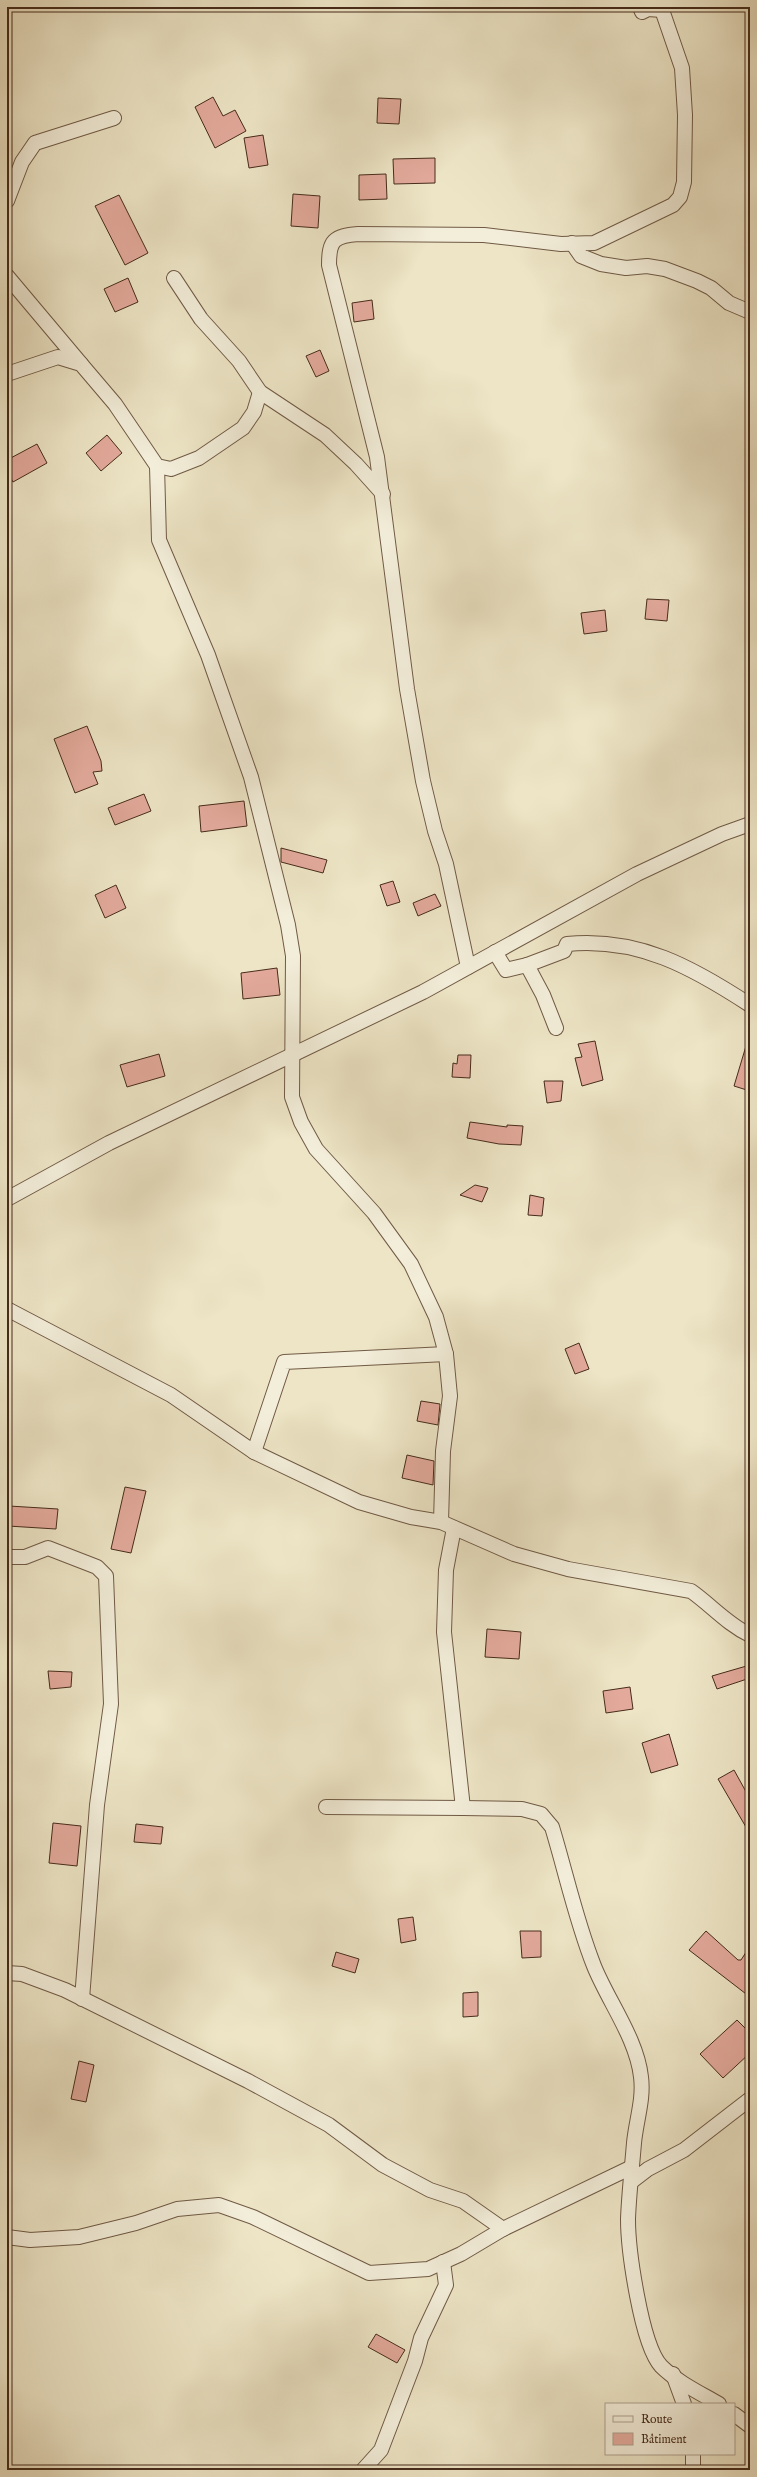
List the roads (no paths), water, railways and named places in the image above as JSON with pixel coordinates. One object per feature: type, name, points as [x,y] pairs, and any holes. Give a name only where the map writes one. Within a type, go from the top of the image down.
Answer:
[{"type":"street","points":[[468,967],[446,864],[435,831],[423,781],[407,689],[378,457],[329,265],[329,251],[333,242],[342,236],[358,234],[484,235],[531,242],[572,244],[594,243],[673,205],[680,197],[684,182],[685,115],[682,68],[662,8],[648,9],[642,12],[640,7]]},
{"type":"street","points":[[7,201],[22,162],[35,144],[114,118]]},
{"type":"street","points":[[572,244],[581,256],[601,264],[626,268],[647,266],[665,269],[697,281],[712,288],[729,302],[750,312]]},
{"type":"street","points":[[7,276],[115,404],[157,466],[159,540],[208,655],[251,777],[288,925],[293,956],[292,1097],[301,1122],[316,1149],[374,1213],[411,1264],[436,1317],[446,1354],[450,1396],[444,1452],[441,1522]]},
{"type":"street","points":[[174,278],[202,319],[239,361],[260,392],[324,435],[356,464],[382,494]]},
{"type":"street","points":[[7,374],[58,357],[81,364]]},
{"type":"street","points":[[157,466],[171,469],[199,458],[242,428],[254,412],[260,392]]},
{"type":"street","points":[[7,1198],[109,1143],[423,992],[637,874],[722,834],[750,824]]},
{"type":"street","points":[[495,952],[506,970],[527,965],[564,951],[566,944],[607,942],[679,963],[710,978],[750,1005]]},
{"type":"street","points":[[527,965],[544,995],[556,1028]]},
{"type":"street","points":[[7,1309],[171,1394],[254,1452],[359,1502],[411,1517],[441,1522],[514,1554],[568,1569],[691,1591],[706,1601],[720,1616],[750,1635]]},
{"type":"street","points":[[254,1452],[284,1362],[446,1354]]},
{"type":"street","points":[[454,1528],[446,1570],[444,1632],[464,1808]]},
{"type":"street","points":[[7,1557],[25,1556],[48,1548],[97,1566],[106,1576],[111,1704],[97,1805],[82,1999]]},
{"type":"street","points":[[326,1807],[522,1809],[541,1814],[552,1827],[595,1967],[624,2029],[641,2076],[641,2094],[632,2167],[628,2220],[638,2302],[650,2344],[661,2365],[717,2403]]},
{"type":"street","points":[[7,1973],[22,1974],[82,1999],[248,2081],[329,2125],[383,2165],[430,2190],[464,2201],[503,2229]]},
{"type":"street","points":[[631,2182],[648,2169],[684,2150],[750,2099]]},
{"type":"street","points":[[7,2237],[30,2240],[79,2237],[136,2223],[177,2209],[219,2205],[253,2217],[369,2273],[428,2269],[503,2229],[632,2167]]},
{"type":"street","points":[[363,2470],[381,2450],[416,2361],[421,2338],[446,2285],[443,2262]]},
{"type":"street","points":[[673,2374],[684,2403]]},
{"type":"street","points":[[735,2415],[750,2426]]},
{"type":"street","points":[[693,2470],[694,2455]]}]
